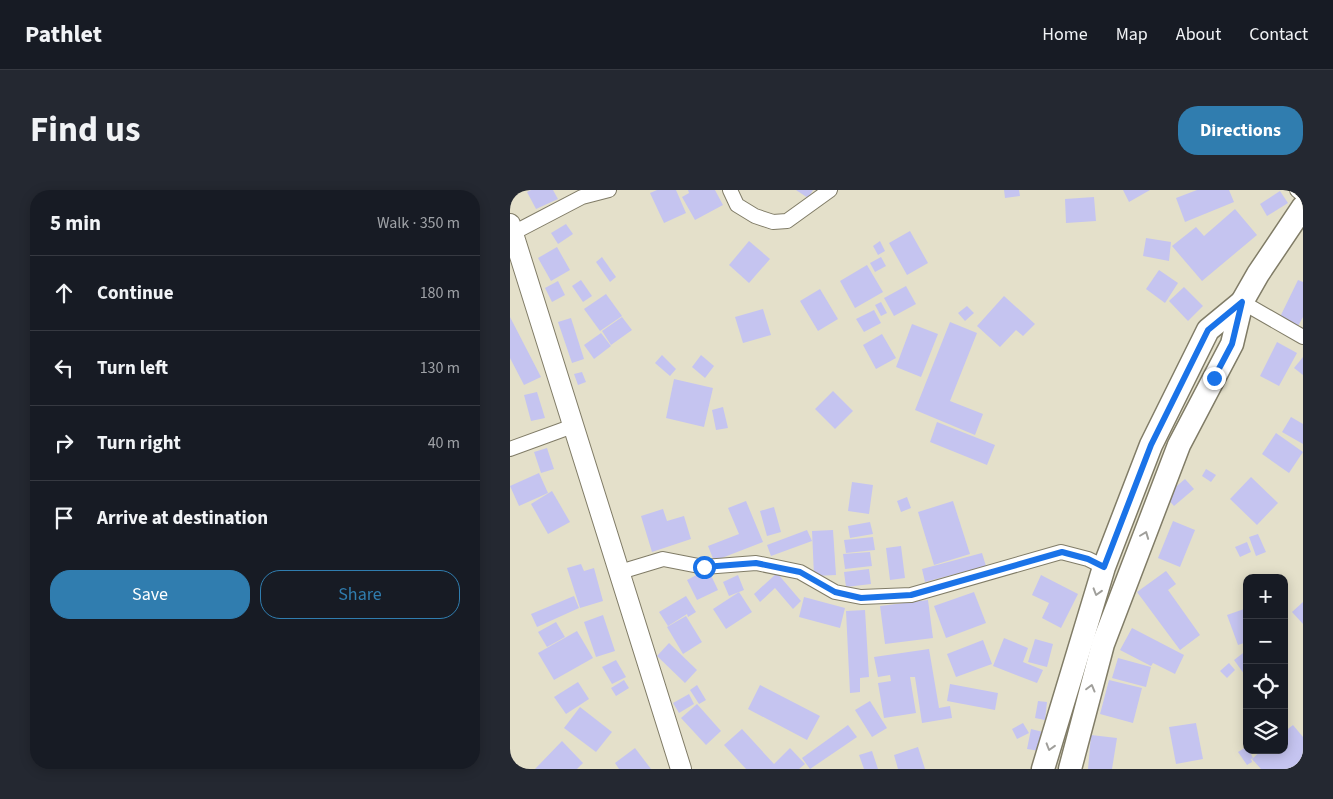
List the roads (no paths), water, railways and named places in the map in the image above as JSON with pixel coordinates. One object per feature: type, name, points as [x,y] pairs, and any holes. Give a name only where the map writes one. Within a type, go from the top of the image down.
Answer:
[{"type":"main road","points":[[1070,769],[1104,644],[1179,445],[1232,344],[1242,302],[1258,274],[1303,207]]},
{"type":"main road","points":[[512,229],[681,769]]},
{"type":"main road","points":[[1043,769],[1104,567],[1151,445],[1208,330],[1242,302]]},
{"type":"street","points":[[512,229],[581,194],[610,190]]},
{"type":"street","points":[[730,190],[737,205],[755,216],[772,222],[787,221],[830,190]]},
{"type":"street","points":[[1297,190],[1303,195]]},
{"type":"street","points":[[1242,302],[1303,338]]},
{"type":"street","points":[[510,449],[573,426]]},
{"type":"street","points":[[620,572],[663,559],[704,567],[756,563],[800,572],[835,592],[861,598],[911,595],[1062,552],[1088,559],[1104,567]]}]
